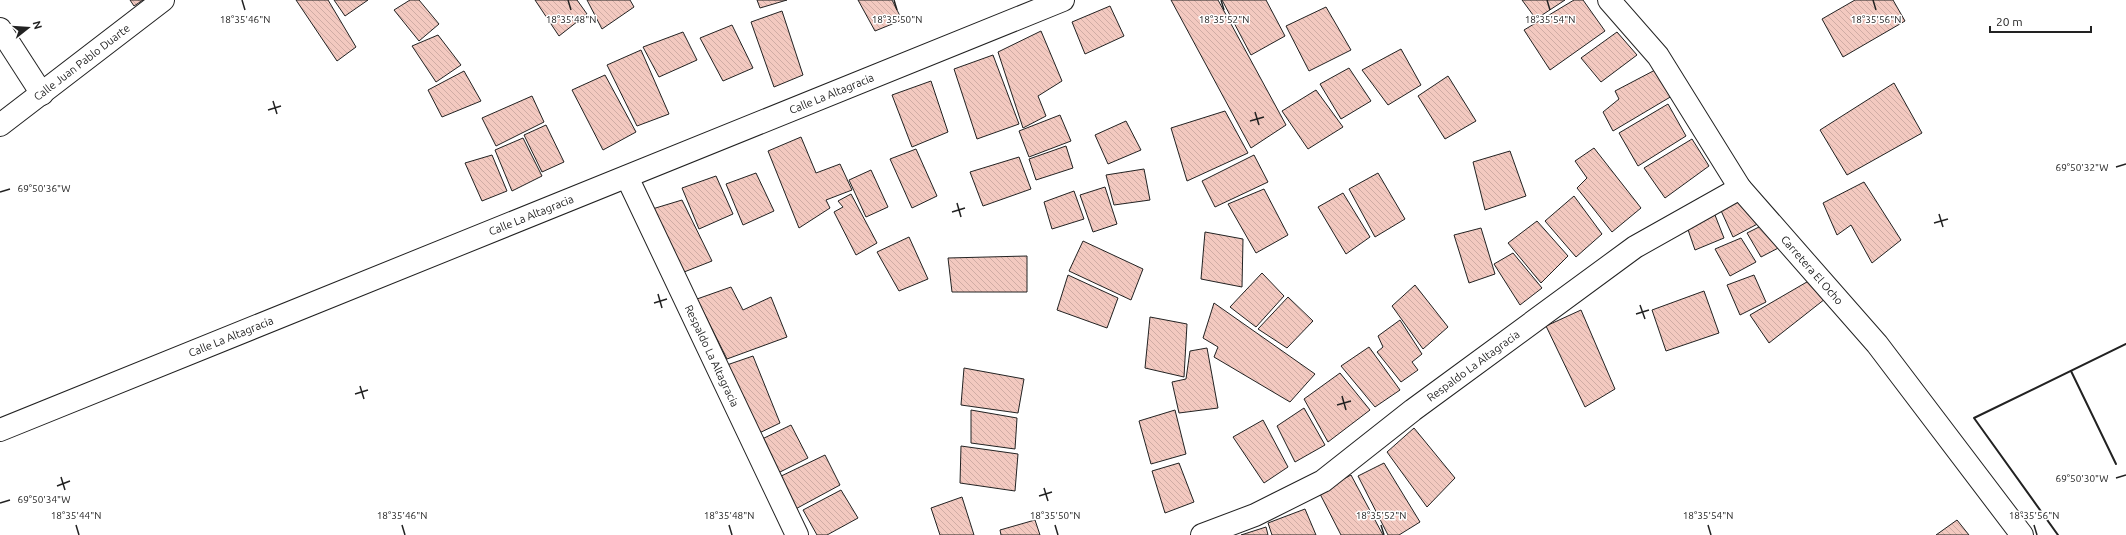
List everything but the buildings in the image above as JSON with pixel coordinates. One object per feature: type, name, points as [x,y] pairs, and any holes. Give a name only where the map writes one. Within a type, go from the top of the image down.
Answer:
[{"type":"street","name":"Calle Juan Pablo Duarte","points":[[0,125],[163,0]]},
{"type":"street","name":"Calle La Altagracia","points":[[0,430],[1063,0]]},
{"type":"street","name":"Carretera El Ocho","points":[[1609,0],[1658,56],[1740,188],[1877,344],[2022,535]]},
{"type":"street","points":[[0,30],[42,94]]},
{"type":"street","name":"Respaldo La Altagracia","points":[[627,177],[797,535]]},
{"type":"street","name":"Respaldo La Altagracia","points":[[1202,535],[1254,515],[1323,481],[1413,410],[1635,247],[1740,188]]},
{"type":"wall","points":[[2058,535],[1974,418],[2126,344]]},
{"type":"wall","points":[[2071,371],[2116,464]]}]
